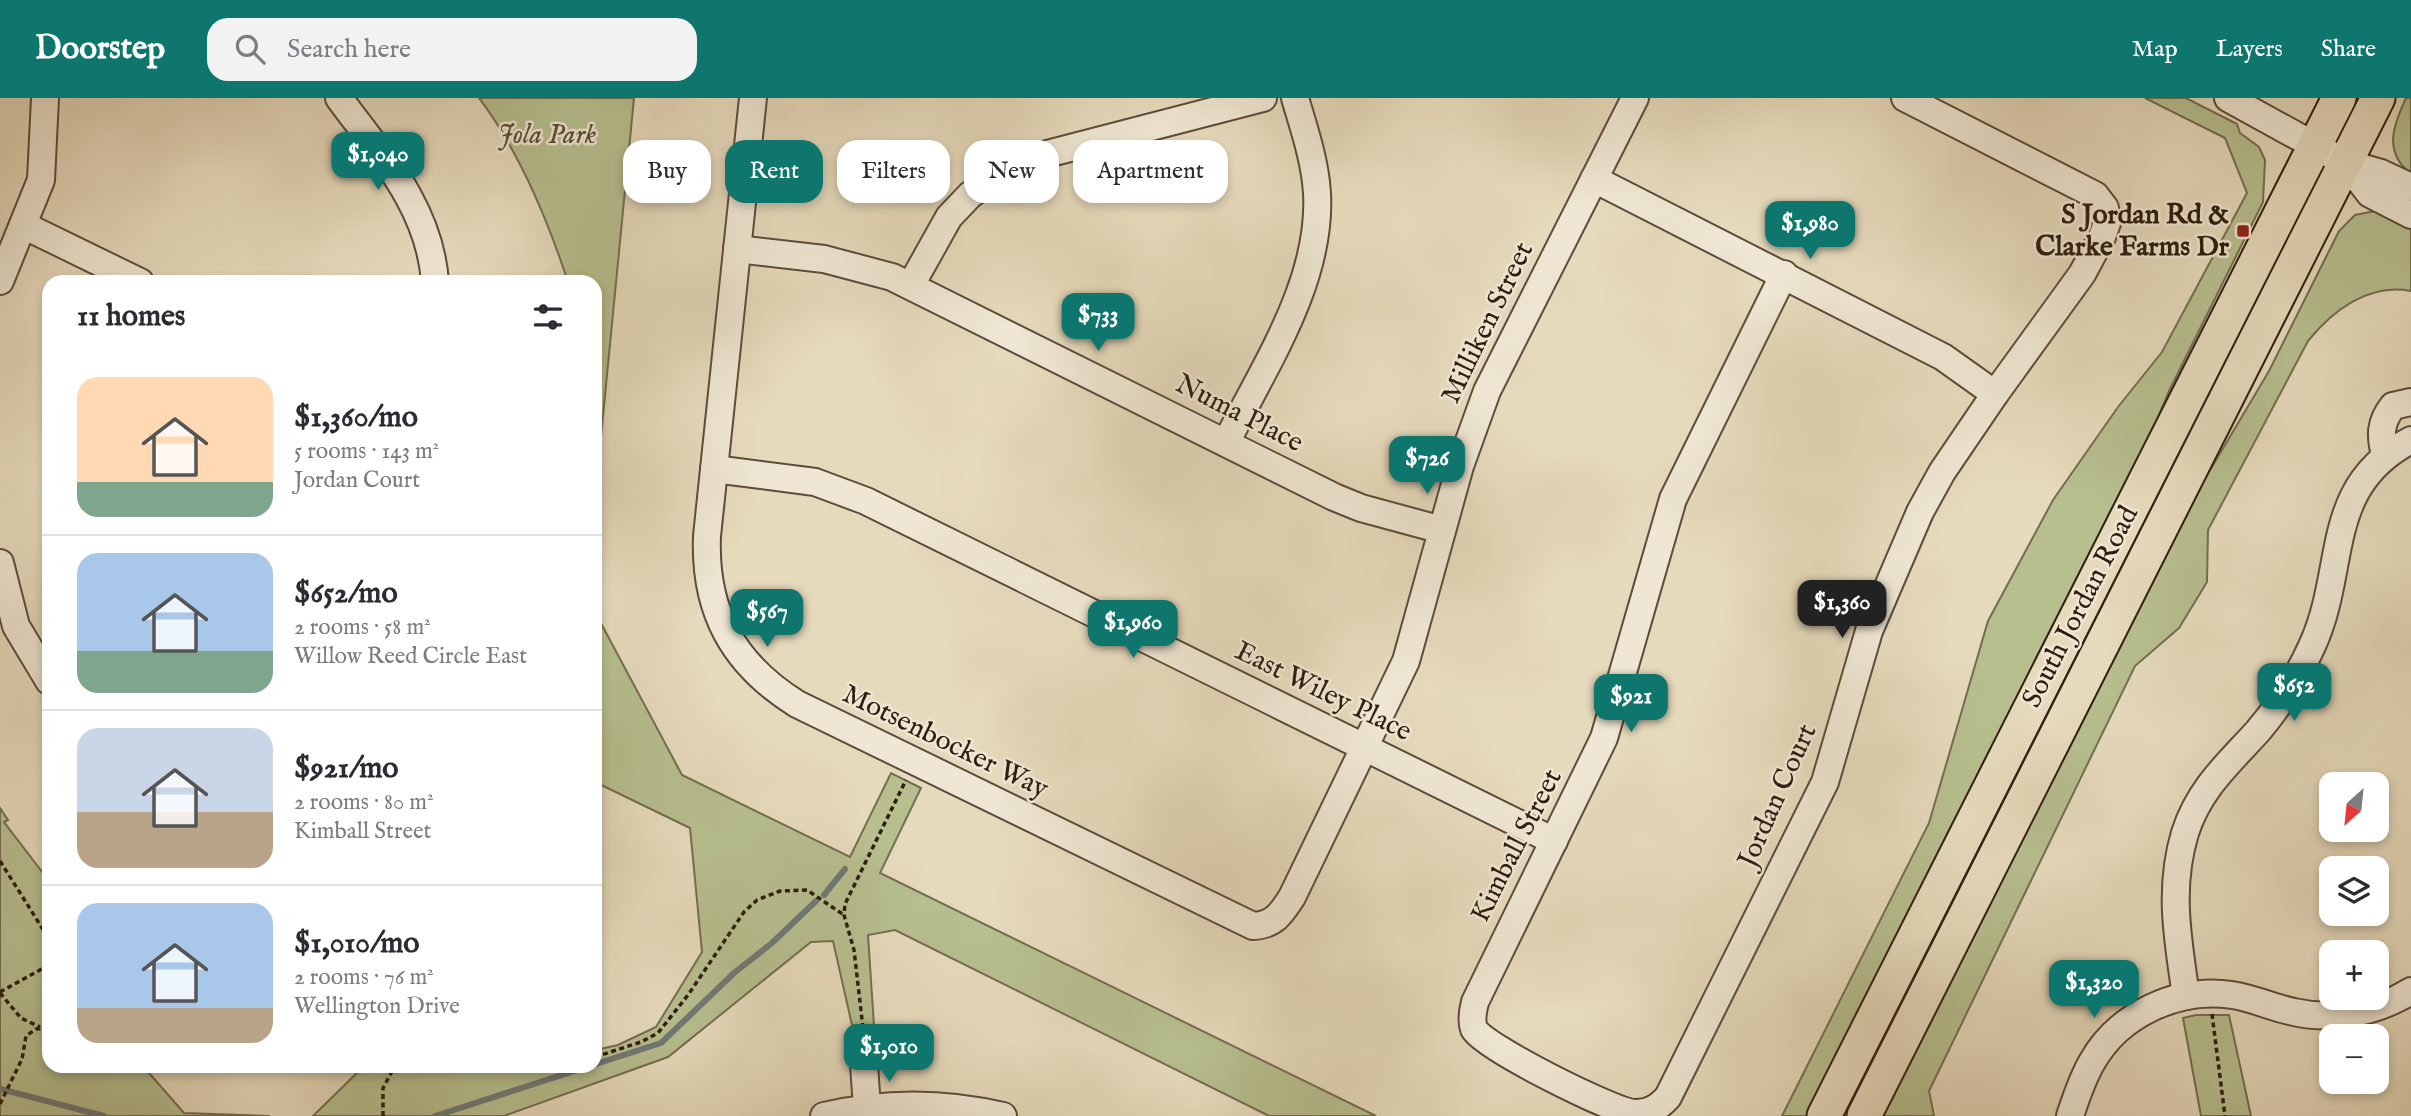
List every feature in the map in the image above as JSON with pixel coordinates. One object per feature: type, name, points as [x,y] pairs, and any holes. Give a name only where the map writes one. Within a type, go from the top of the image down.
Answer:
[{"type":"main road","name":"South Jordan Road","points":[[1824,1116],[2339,98]]},
{"type":"main road","name":"South Jordan Road","points":[[1864,1116],[2378,98]]},
{"type":"street","points":[[0,281],[25,226],[44,167],[46,98]]},
{"type":"street","points":[[339,98],[413,202],[426,235],[434,275]]},
{"type":"street","name":"Motsenbocker Way","points":[[753,98],[706,536],[710,594],[730,639],[764,680],[797,704],[1237,921],[1253,926],[1267,926]]},
{"type":"street","points":[[911,285],[949,217],[970,195],[997,175],[1047,154],[1262,98]]},
{"type":"street","points":[[1226,443],[1297,299],[1315,237],[1317,192],[1314,171],[1295,98]]},
{"type":"street","name":"Milliken Street","points":[[1267,926],[1283,911],[1292,897],[1406,661],[1442,530],[1486,391],[1635,98]]},
{"type":"street","name":"Jordan Court","points":[[1649,1111],[1668,1097],[1817,799],[1834,759],[1869,631],[1909,534],[1942,472],[2082,274],[2107,223],[2105,208],[2095,195],[1905,98]]},
{"type":"street","points":[[2228,98],[2346,163],[2411,187]]},
{"type":"street","points":[[2346,163],[2370,194],[2411,215]]},
{"type":"street","points":[[1594,179],[1784,274],[1943,358],[1995,394]]},
{"type":"street","points":[[25,226],[126,275]]},
{"type":"street","name":"Numa Place","points":[[737,249],[843,263],[911,285],[1361,508],[1442,530]]},
{"type":"street","name":"Kimball Street","points":[[1649,1111],[1635,1113],[1614,1107],[1493,1047],[1474,1028],[1475,1002],[1611,722],[1672,499],[1784,274]]},
{"type":"street","points":[[2385,455],[2381,439],[2383,422],[2393,406],[2411,402]]},
{"type":"street","points":[[2186,996],[2174,906],[2176,867],[2190,819],[2218,771],[2258,730],[2294,682],[2321,622],[2344,513],[2365,477],[2385,455],[2411,440]]},
{"type":"street","name":"East Wiley Place","points":[[714,470],[815,482],[855,496],[1554,841]]},
{"type":"street","points":[[0,563],[16,626],[42,669]]},
{"type":"street","points":[[2070,1116],[2088,1069],[2109,1038],[2142,1013],[2186,996],[2201,993],[2234,995],[2290,1012],[2327,1016],[2375,1008],[2411,991]]},
{"type":"street","points":[[863,1065],[867,1107]]},
{"type":"street","points":[[824,1116],[867,1107],[933,1106],[1003,1116]]},
{"type":"path","points":[[863,1028],[854,950],[844,915],[845,904],[908,778]]},
{"type":"path","points":[[0,862],[42,928]]},
{"type":"path","points":[[602,1055],[641,1042],[658,1033],[688,995],[744,912],[757,900],[780,891],[807,890],[844,915]]},
{"type":"path","points":[[42,969],[0,992],[21,1018],[42,1027]]},
{"type":"path","points":[[2212,1012],[2225,1116]]},
{"type":"path","points":[[0,1104],[6,1097],[10,1079],[22,1059],[26,1036],[42,1027]]},
{"type":"path","points":[[383,1116],[383,1088],[390,1073]]},
{"type":"green space","name":"Jola Park","points":[[479,98],[634,98],[630,140],[623,140],[624,203],[602,426],[602,275],[566,275],[531,186],[507,140]]},
{"type":"green space","points":[[2145,98],[2186,98],[2237,124],[2240,133],[2259,147],[2265,160],[2263,202],[2169,391],[2141,458],[1811,1116],[1782,1116],[1929,823],[1988,621],[2053,500],[2118,407],[2162,352],[2247,193],[2225,138]]},
{"type":"green space","points":[[2406,98],[2411,98],[2411,174],[2397,157],[2393,138]]},
{"type":"green space","points":[[2375,211],[2411,223],[2411,291],[2381,291],[2353,301],[2329,319],[2308,341],[2208,530],[2207,582],[2179,628],[2135,666],[1929,1091],[1934,1116],[1880,1116],[2184,514],[2269,371],[2339,231],[2355,215]]},
{"type":"green space","points":[[2297,214],[1852,1116],[1839,1116]]},
{"type":"green space","points":[[602,625],[682,775],[850,857],[891,773],[921,788],[880,873],[1376,1116],[1269,1116],[895,930],[868,935],[874,1026],[852,1025],[833,941],[811,942],[668,1057],[504,1116],[313,1116],[357,1073],[602,1073],[602,1048],[618,1045],[656,1027],[702,952],[690,828],[602,785]]},
{"type":"green space","points":[[0,808],[8,820],[4,822],[42,872],[42,1073],[149,1073],[184,1113],[270,1116],[0,1116]]},
{"type":"green space","points":[[2196,1015],[2229,1015],[2251,1116],[2201,1116],[2183,1018]]},
{"type":"waterway","points":[[824,895],[845,869]]},
{"type":"waterway","points":[[602,1062],[661,1043],[734,973],[772,943],[816,901]]},
{"type":"waterway","points":[[435,1116],[568,1073]]},
{"type":"waterway","points":[[0,1089],[104,1116]]},
{"type":"place","name":"S Jordan Rd & Clarke Farms Dr","points":[[2243,231]]}]
